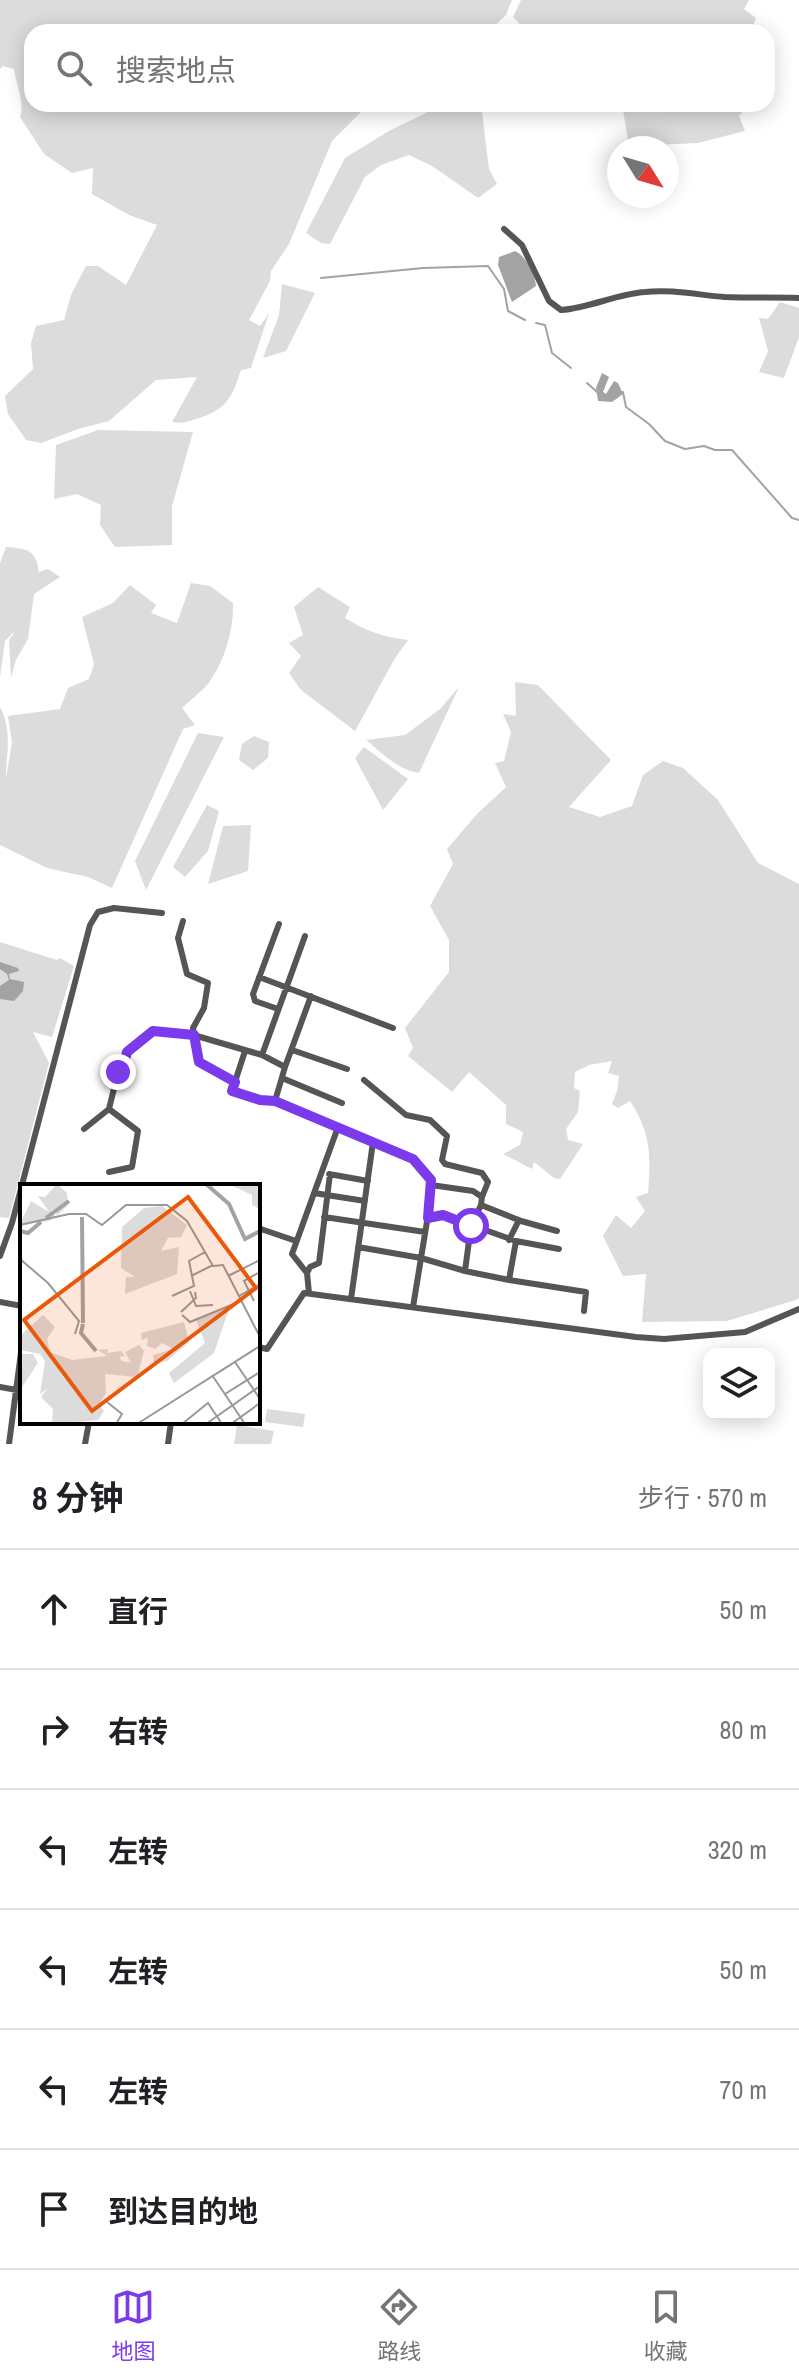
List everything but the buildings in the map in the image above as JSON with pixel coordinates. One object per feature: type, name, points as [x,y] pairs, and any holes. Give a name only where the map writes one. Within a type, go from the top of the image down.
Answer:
[{"type":"street","points":[[504,229],[522,245],[549,301],[561,310],[649,291],[687,291],[726,297],[799,298]]},
{"type":"street","points":[[22,1184],[90,925],[98,912],[114,908],[162,913]]},
{"type":"street","points":[[183,921],[178,938],[187,974],[208,983],[204,1008],[193,1028],[199,1062],[235,1082]]},
{"type":"street","points":[[278,1009],[255,1001],[253,994],[279,924]]},
{"type":"street","points":[[262,1055],[305,936]]},
{"type":"street","points":[[259,977],[393,1028]]},
{"type":"street","points":[[275,1101],[311,996]]},
{"type":"street","points":[[84,1129],[109,1109],[118,1072],[123,1067],[127,1052],[153,1031],[194,1035],[262,1055],[285,1067]]},
{"type":"street","points":[[292,1050],[347,1069]]},
{"type":"street","points":[[245,1051],[232,1091],[260,1100],[275,1101],[413,1159],[431,1180],[413,1307]]},
{"type":"street","points":[[282,1078],[342,1103]]},
{"type":"street","points":[[364,1080],[406,1115],[430,1120],[447,1136],[442,1160],[445,1164],[482,1173],[488,1182],[471,1226],[465,1271]]},
{"type":"street","points":[[109,1109],[138,1131],[132,1167],[109,1172]]},
{"type":"street","points":[[307,1273],[292,1254],[338,1127]]},
{"type":"street","points":[[351,1299],[373,1142]]},
{"type":"street","points":[[321,1173],[368,1181]]},
{"type":"street","points":[[309,1293],[307,1273],[310,1267],[319,1263],[330,1174]]},
{"type":"street","points":[[431,1185],[473,1191],[482,1201],[519,1220],[557,1231]]},
{"type":"street","points":[[0,1256],[20,1193]]},
{"type":"street","points":[[314,1193],[365,1201]]},
{"type":"street","points":[[428,1218],[443,1215],[512,1240],[559,1249]]},
{"type":"street","points":[[324,1217],[425,1232]]},
{"type":"street","points":[[509,1280],[512,1240],[519,1220]]},
{"type":"street","points":[[260,1229],[296,1241]]},
{"type":"street","points":[[358,1247],[421,1258],[509,1280],[586,1292],[584,1311]]},
{"type":"street","points":[[260,1347],[267,1349],[304,1293],[664,1339],[745,1332],[799,1309]]},
{"type":"street","points":[[0,1302],[20,1306]]},
{"type":"street","points":[[0,1387],[19,1391],[9,1444]]},
{"type":"street","points":[[85,1444],[89,1424]]},
{"type":"street","points":[[168,1444],[171,1424]]},
{"type":"shaded area","points":[[0,0],[512,0],[506,15],[496,24],[24,24],[24,112],[361,112],[332,141],[289,244],[271,271],[270,281],[249,320],[260,326],[269,313],[251,368],[241,370],[226,402],[206,415],[184,422],[172,422],[197,377],[156,380],[109,421],[41,443],[26,440],[8,414],[5,396],[33,369],[31,343],[36,326],[64,320],[71,295],[86,266],[98,266],[126,285],[157,225],[129,215],[92,194],[93,168],[72,173],[44,154],[20,117],[21,99],[14,69],[3,66],[0,69]]},
{"type":"shaded area","points":[[521,0],[749,0],[744,9],[756,18],[754,24],[520,24],[513,17]]},
{"type":"shaded area","points":[[428,112],[482,112],[489,169],[497,184],[478,198],[432,166],[409,155],[381,165],[365,177],[330,244],[321,243],[306,233],[345,158]]},
{"type":"shaded area","points":[[623,112],[742,112],[739,116],[745,131],[698,143],[679,144],[679,136],[627,136]]},
{"type":"shaded area","points":[[515,251],[529,266],[536,286],[512,302],[498,265],[499,257]]},
{"type":"shaded area","points":[[282,284],[315,293],[286,351],[263,358],[279,315]]},
{"type":"shaded area","points":[[780,302],[799,308],[799,337],[784,378],[759,372],[768,351],[759,318],[768,319]]},
{"type":"shaded area","points":[[602,373],[609,377],[603,392],[606,394],[614,381],[623,394],[612,402],[598,401],[596,388]]},
{"type":"shaded area","points":[[98,430],[193,432],[172,506],[172,545],[115,547],[100,525],[101,505],[77,494],[54,499],[56,445]]},
{"type":"shaded area","points":[[6,547],[29,552],[36,559],[39,572],[48,569],[60,577],[34,594],[28,639],[11,677],[9,640],[16,630],[5,641],[0,677],[0,563]]},
{"type":"shaded area","points":[[191,583],[210,586],[233,603],[228,644],[210,681],[182,708],[195,725],[183,729],[112,888],[88,877],[47,868],[0,845],[0,707],[8,734],[6,779],[12,742],[8,716],[60,709],[68,688],[89,679],[94,664],[82,617],[113,603],[130,585],[156,605],[151,613],[177,623]]},
{"type":"shaded area","points":[[318,587],[350,607],[345,618],[353,623],[375,633],[408,640],[355,731],[301,690],[289,673],[301,656],[289,643],[303,635],[294,607]]},
{"type":"shaded area","points":[[515,682],[538,685],[611,760],[569,807],[600,817],[632,806],[643,775],[663,761],[683,768],[718,800],[758,863],[799,884],[799,1298],[796,1300],[727,1321],[642,1322],[646,1274],[623,1276],[603,1236],[616,1215],[631,1228],[645,1211],[636,1197],[648,1193],[649,1179],[646,1134],[637,1113],[630,1101],[618,1108],[612,1104],[619,1076],[608,1073],[612,1061],[589,1065],[575,1072],[574,1088],[580,1091],[578,1112],[566,1129],[568,1140],[583,1144],[560,1179],[554,1178],[534,1162],[532,1169],[503,1154],[520,1145],[523,1132],[506,1124],[506,1105],[469,1072],[452,1092],[408,1056],[413,1048],[405,1028],[449,972],[449,940],[430,906],[453,864],[447,849],[506,787],[495,763],[504,761],[511,732],[503,714],[516,716]]},
{"type":"shaded area","points":[[459,687],[419,773],[397,765],[366,740],[405,735],[440,709]]},
{"type":"shaded area","points":[[198,733],[224,737],[146,890],[135,861]]},
{"type":"shaded area","points":[[254,736],[269,742],[268,758],[253,770],[239,760],[242,744]]},
{"type":"shaded area","points":[[364,747],[408,779],[383,810],[355,758]]},
{"type":"shaded area","points":[[207,805],[219,811],[208,851],[185,877],[173,867]]},
{"type":"shaded area","points":[[251,825],[248,871],[208,884],[223,826]]},
{"type":"shaded area","points":[[0,942],[57,960],[60,958],[74,966],[52,1037],[33,1032],[49,1063],[9,1218],[0,1217]]},
{"type":"shaded area","points":[[0,962],[18,968],[19,971],[9,974],[10,979],[24,982],[23,991],[14,1001],[0,999],[0,986],[9,980],[0,969]]},
{"type":"shaded area","points":[[267,1409],[305,1414],[303,1427],[265,1422]]},
{"type":"shaded area","points":[[237,1425],[274,1431],[271,1444],[234,1444]]},
{"type":"waterway","points":[[321,278],[423,268],[488,266],[504,289],[508,311],[525,320]]},
{"type":"waterway","points":[[536,323],[545,325],[552,353],[571,368]]},
{"type":"waterway","points":[[587,383],[597,392]]},
{"type":"waterway","points":[[620,393],[623,392],[626,407],[665,441],[685,449],[704,446],[715,450],[732,450],[792,518],[799,520]]},
{"type":"route","points":[[118,1072],[123,1067],[127,1052],[153,1031],[194,1035],[199,1062],[235,1082],[232,1091],[260,1100],[275,1101],[413,1159],[431,1180],[428,1218],[443,1215],[471,1226]]}]
